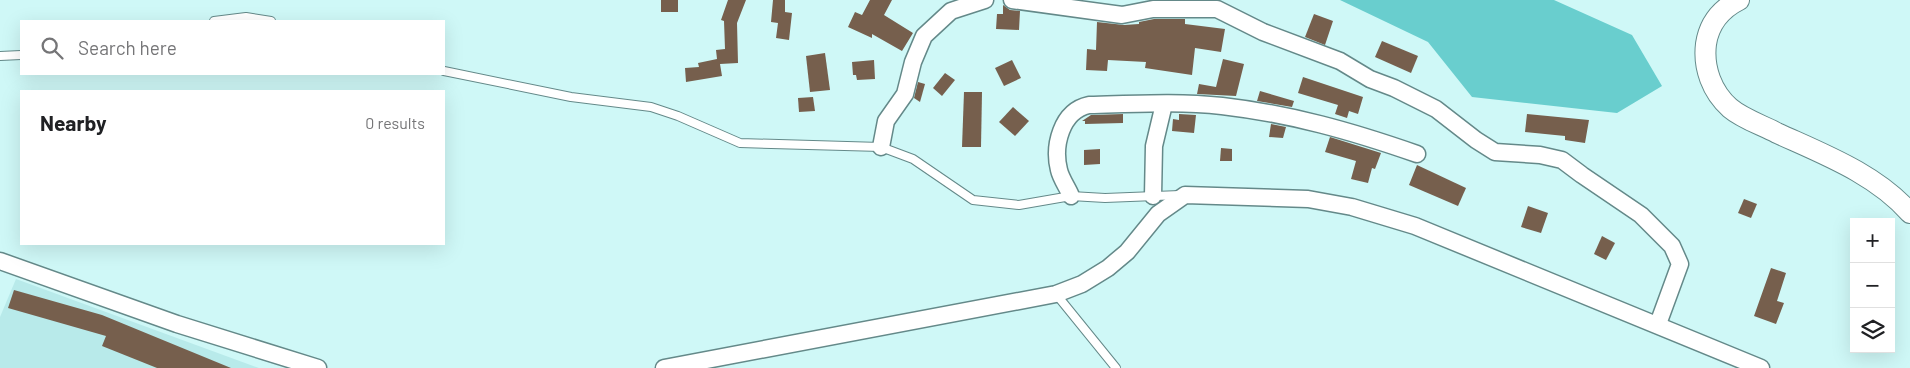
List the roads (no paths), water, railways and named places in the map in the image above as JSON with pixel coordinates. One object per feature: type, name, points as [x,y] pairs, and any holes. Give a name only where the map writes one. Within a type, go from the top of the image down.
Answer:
[{"type":"street","points":[[881,147],[886,121],[905,94],[913,62],[924,36],[951,10],[985,0]]},
{"type":"street","points":[[1012,0],[1122,15],[1153,9],[1217,9],[1264,32],[1340,61],[1370,79],[1411,96],[1436,109],[1495,152],[1540,155],[1562,160],[1582,176],[1641,215],[1672,246],[1680,264],[1658,324]]},
{"type":"street","points":[[1739,0],[1721,12],[1708,35],[1706,63],[1708,76],[1715,92],[1732,110],[1836,160],[1875,182],[1910,213]]},
{"type":"street","points":[[1153,196],[1154,146],[1164,104]]},
{"type":"street","points":[[1072,196],[1059,172],[1057,152],[1060,133],[1071,114],[1079,107],[1089,105],[1220,105],[1273,113],[1340,128],[1417,154]]},
{"type":"street","points":[[664,368],[1056,294],[1082,284],[1108,268],[1127,252],[1158,214],[1185,195],[1308,199],[1352,207],[1416,226],[1761,368]]},
{"type":"street","points":[[0,261],[284,364],[318,368]]},
{"type":"lane","points":[[222,20],[246,17],[265,20]]},
{"type":"lane","points":[[0,56],[20,54]]},
{"type":"lane","points":[[445,71],[571,96],[651,108],[678,116],[740,143],[881,147],[913,159],[973,200],[1019,205],[1072,196],[1104,198],[1185,195]]},
{"type":"lane","points":[[1056,294],[1116,368]]}]
